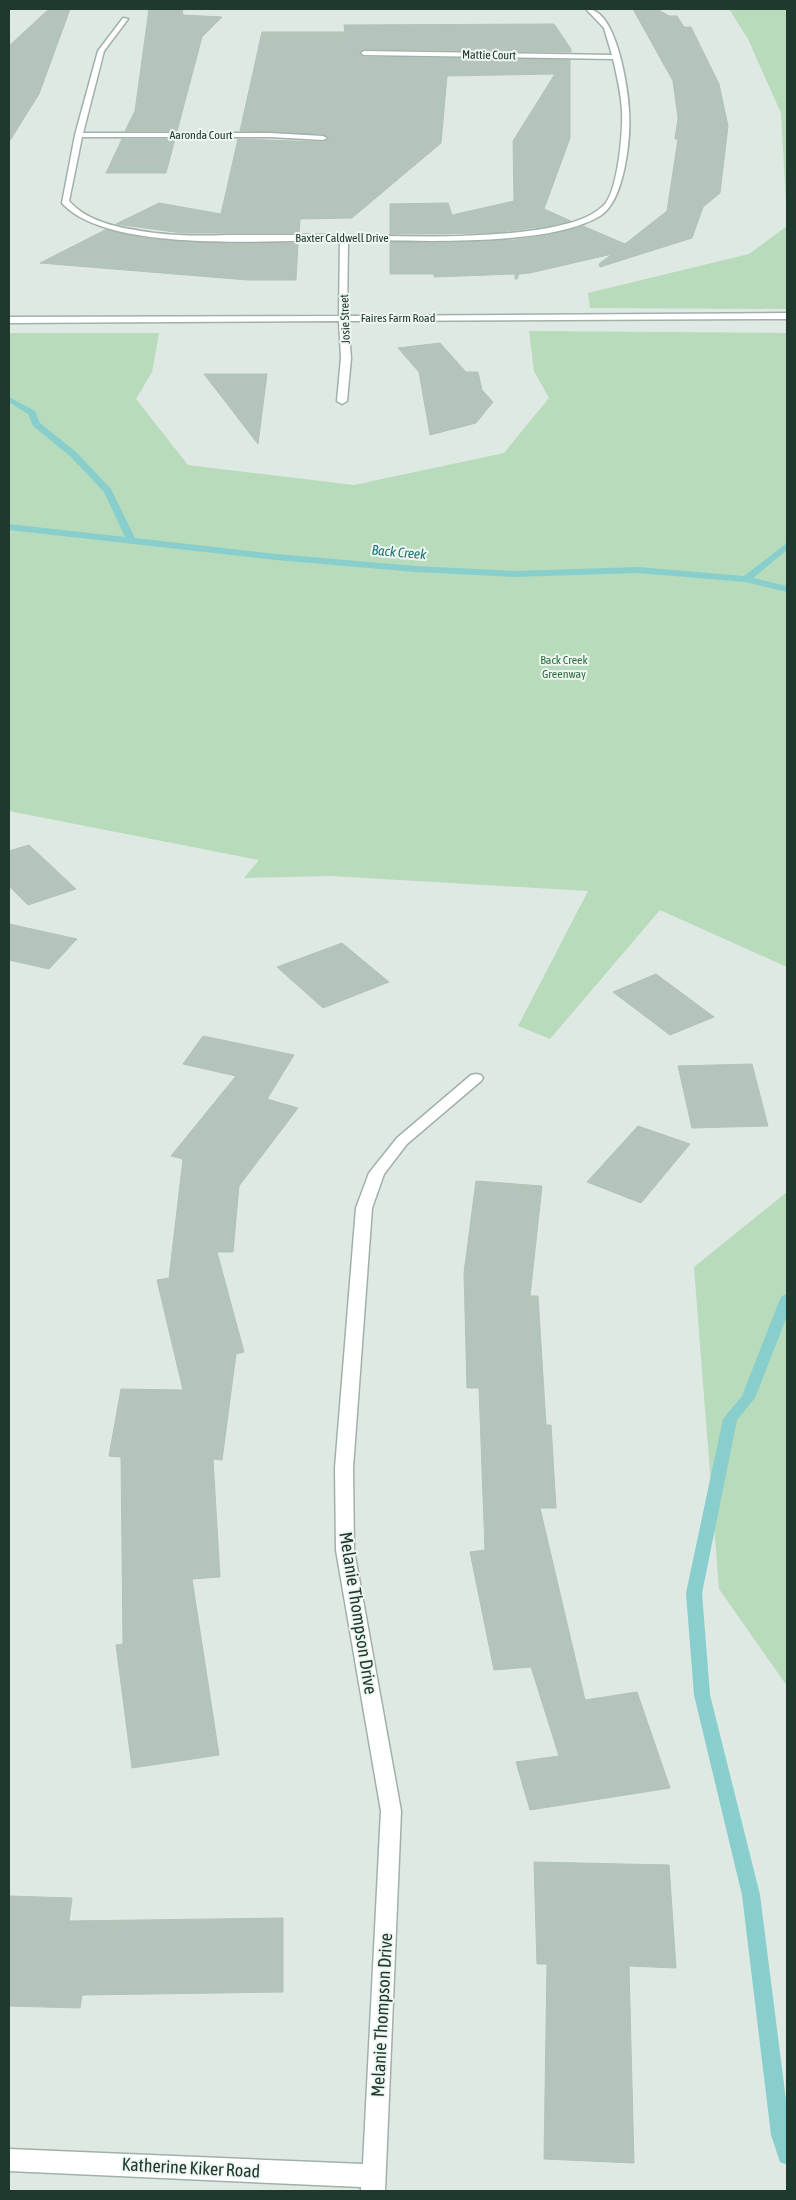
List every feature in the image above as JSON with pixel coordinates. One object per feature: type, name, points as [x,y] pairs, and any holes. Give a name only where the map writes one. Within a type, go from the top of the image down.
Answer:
[{"type":"street","name":"Baxter Caldwell Drive","points":[[125,19],[101,51],[79,135],[65,201],[72,209],[86,218],[118,229],[157,236],[206,238],[518,235],[552,230],[595,216],[608,207],[613,197],[618,181],[625,132],[626,103],[608,30],[597,14],[589,9]]},
{"type":"street","name":"Mattie Court","points":[[364,53],[615,57]]},
{"type":"street","name":"Aaronda Court","points":[[79,135],[270,135],[323,138]]},
{"type":"street","name":"Josie Street","points":[[342,400],[346,358],[343,318],[344,238]]},
{"type":"street","name":"Faires Farm Road","points":[[9,320],[787,316]]},
{"type":"street","name":"Melanie Thompson Drive","points":[[374,2184],[391,1811],[346,1550],[344,1468],[364,1208],[377,1173],[402,1142],[476,1078]]},
{"type":"street","name":"Katherine Kiker Road","points":[[9,2160],[374,2184]]},
{"type":"green space","points":[[729,9],[787,9],[787,222],[781,113],[748,39]]},
{"type":"green space","points":[[787,226],[787,309],[590,308],[588,293],[749,254]]},
{"type":"green space","name":"Back Creek Greenway","points":[[529,331],[787,333],[787,967],[660,910],[550,1039],[518,1026],[588,891],[332,876],[244,878],[259,860],[9,811],[9,333],[159,333],[152,372],[136,399],[188,465],[354,485],[504,453],[549,398],[534,371]]},
{"type":"green space","points":[[787,1192],[787,1686],[719,1589],[694,1267]]},
{"type":"building","points":[[49,9],[70,9],[39,94],[9,142],[9,46]]},
{"type":"building","points":[[149,9],[182,9],[183,15],[222,17],[202,37],[177,131],[125,131],[135,111]]},
{"type":"building","points":[[633,9],[657,9],[669,16],[677,16],[684,27],[691,27],[719,84],[728,126],[720,193],[703,207],[692,238],[600,267],[599,264],[612,254],[519,274],[517,279],[515,279],[515,274],[434,277],[434,274],[390,274],[390,242],[514,240],[548,235],[583,226],[625,244],[667,211],[678,139],[675,139],[678,118],[673,81]]},
{"type":"building","points":[[554,24],[571,49],[571,52],[364,49],[359,54],[364,57],[570,60],[570,138],[544,209],[571,221],[492,233],[390,234],[390,204],[448,203],[452,215],[514,201],[513,141],[555,74],[447,76],[441,143],[352,218],[300,219],[299,233],[182,233],[116,224],[159,203],[221,214],[238,139],[323,142],[329,139],[323,134],[240,131],[262,32],[345,32],[344,25]]},
{"type":"building","points":[[122,139],[175,139],[166,173],[106,173]]},
{"type":"building","points":[[107,229],[152,239],[193,242],[298,243],[296,280],[248,280],[40,263]]},
{"type":"building","points":[[440,343],[466,372],[478,372],[482,390],[493,402],[476,423],[430,435],[419,372],[398,348]]},
{"type":"building","points":[[204,374],[267,374],[258,444]]},
{"type":"building","points":[[29,845],[76,889],[28,905],[9,886],[9,851]]},
{"type":"building","points":[[9,924],[77,939],[49,969],[9,960]]},
{"type":"building","points":[[342,943],[389,982],[323,1008],[277,967]]},
{"type":"building","points":[[656,974],[714,1017],[670,1035],[613,992]]},
{"type":"building","points":[[203,1036],[294,1055],[267,1099],[298,1108],[239,1186],[233,1252],[217,1252],[244,1352],[236,1354],[222,1460],[213,1459],[220,1577],[192,1579],[219,1755],[132,1768],[116,1645],[123,1644],[121,1457],[109,1456],[121,1389],[183,1390],[157,1280],[169,1278],[183,1159],[171,1156],[236,1076],[183,1064]]},
{"type":"building","points":[[752,1064],[768,1126],[692,1128],[678,1066]]},
{"type":"building","points":[[638,1126],[690,1144],[641,1203],[587,1182]]},
{"type":"building","points":[[476,1181],[542,1186],[530,1296],[538,1296],[546,1425],[551,1425],[556,1508],[540,1508],[585,1700],[637,1692],[670,1788],[530,1810],[516,1762],[559,1756],[531,1667],[494,1670],[470,1552],[485,1550],[479,1388],[467,1388],[464,1273]]},
{"type":"building","points":[[534,1862],[669,1865],[676,1968],[629,1966],[634,2163],[544,2159],[547,1964],[537,1964]]},
{"type":"building","points":[[9,1896],[72,1898],[69,1921],[283,1918],[283,1992],[82,1995],[80,2008],[9,2006]]},
{"type":"waterway","points":[[9,399],[32,413],[36,424],[73,454],[108,491],[131,540]]},
{"type":"waterway","name":"Back Creek","points":[[9,527],[276,557],[415,569],[514,574],[638,570],[746,579]]},
{"type":"waterway","points":[[746,579],[787,546]]},
{"type":"waterway","name":"Back Creek","points":[[746,579],[787,589]]},
{"type":"waterway","points":[[787,1299],[748,1398],[730,1419],[694,1593],[702,1695],[751,1895],[781,2135],[787,2156]]}]
